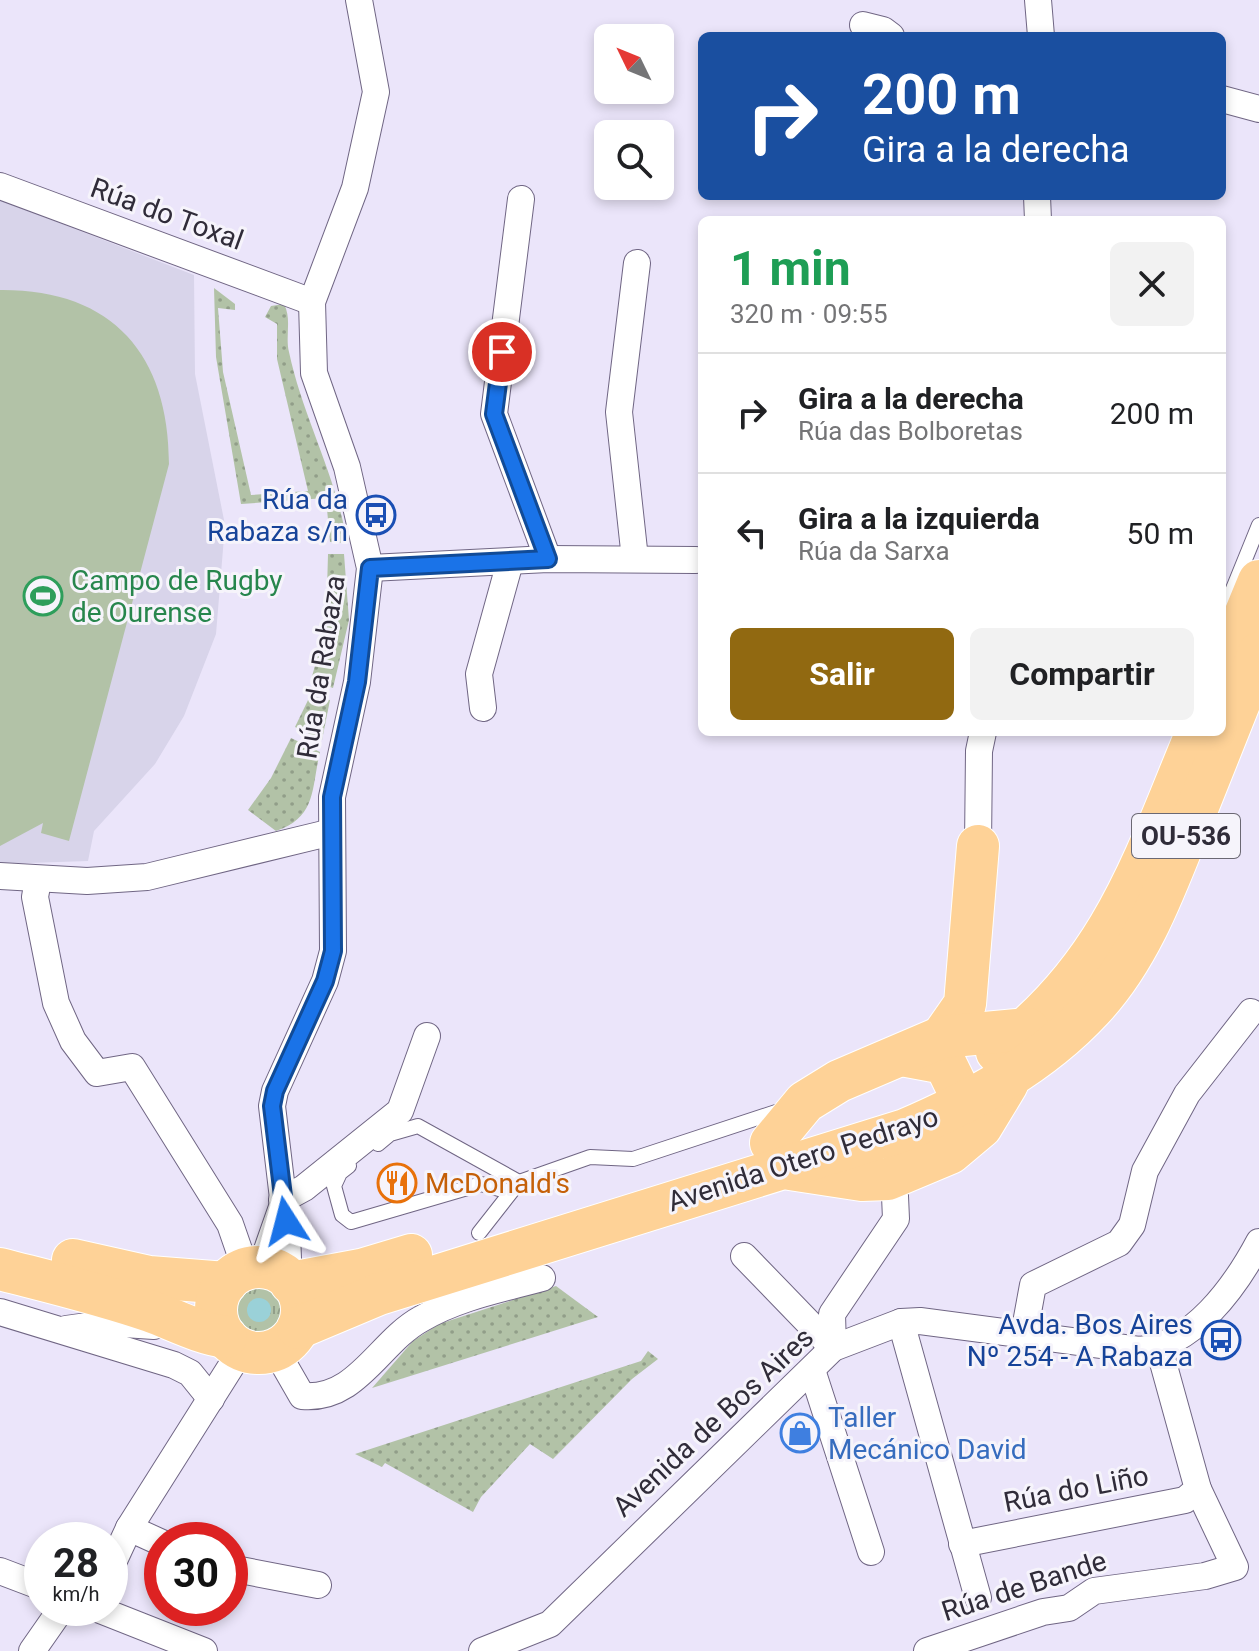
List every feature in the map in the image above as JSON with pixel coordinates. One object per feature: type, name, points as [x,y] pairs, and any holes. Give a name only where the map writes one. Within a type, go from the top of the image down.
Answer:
[{"type":"main road","points":[[1226,661],[1259,581]]},
{"type":"main road","name":"Avenida Otero Pedrayo","points":[[1226,736],[1259,653]]},
{"type":"main road","name":"Avenida Otero Pedrayo","points":[[844,1136],[905,1130],[958,1092],[1014,1073],[1080,998],[1099,947],[1133,885],[1195,736]]},
{"type":"main road","name":"Avenida Otero Pedrayo","points":[[958,1092],[974,1069],[1012,1029],[1080,998],[1126,964],[1163,894],[1226,736]]},
{"type":"main road","points":[[776,1156],[844,1136],[902,1055],[942,1037],[1012,1029],[978,846]]},
{"type":"main road","points":[[942,1037],[965,1004],[978,846]]},
{"type":"main road","points":[[902,1055],[945,1063],[958,1092],[950,1153]]},
{"type":"main road","points":[[776,1156],[844,1136],[950,1153],[981,1127],[1014,1073]]},
{"type":"main road","name":"Avenida Otero Pedrayo","points":[[0,1241],[124,1274],[262,1276],[361,1270],[479,1233],[776,1156]]},
{"type":"main road","name":"Avenida Otero Pedrayo","points":[[260,1341],[379,1294],[776,1156]]},
{"type":"main road","points":[[0,1269],[81,1290],[206,1334],[260,1341],[302,1304],[262,1276],[216,1312],[260,1341]]},
{"type":"street","name":"Rúa da Rabaza","points":[[282,1204],[272,1106],[275,1091],[325,981],[333,951],[332,797],[357,682],[370,568],[347,467],[314,373],[312,302],[355,188],[376,92],[359,0]]},
{"type":"street","points":[[1038,0],[1041,32]]},
{"type":"street","points":[[863,25],[886,32]]},
{"type":"street","points":[[1226,100],[1259,109]]},
{"type":"street","name":"Rúa do Toxal","points":[[0,186],[312,302]]},
{"type":"street","points":[[521,199],[494,414],[548,559]]},
{"type":"street","points":[[635,559],[619,412],[637,263]]},
{"type":"street","points":[[370,568],[548,559],[696,560]]},
{"type":"street","points":[[483,708],[479,674],[510,562]]},
{"type":"street","points":[[978,846],[979,751],[982,736]]},
{"type":"street","points":[[0,876],[38,880],[147,877],[332,832]]},
{"type":"street","points":[[38,880],[35,897],[56,1003],[73,1041],[97,1073],[132,1067],[262,1276]]},
{"type":"street","points":[[1024,1334],[1033,1285],[1119,1243],[1132,1225],[1145,1171],[1187,1094],[1251,1012]]},
{"type":"street","points":[[262,1276],[282,1204],[400,1111],[427,1036]]},
{"type":"street","points":[[833,1348],[832,1314],[896,1219],[895,1196],[844,1136]]},
{"type":"street","points":[[1198,1489],[1159,1348],[1191,1328],[1227,1292],[1259,1242]]},
{"type":"street","points":[[744,1256],[833,1348]]},
{"type":"street","points":[[144,1535],[129,1528],[211,1399],[260,1341],[302,1396],[319,1398],[348,1384],[418,1320],[453,1303],[542,1278]]},
{"type":"street","points":[[1227,1292],[1259,1279]]},
{"type":"street","points":[[0,1312],[174,1365],[190,1373],[211,1399]]},
{"type":"street","points":[[55,1331],[109,1323],[154,1327],[177,1322]]},
{"type":"street","points":[[901,1322],[978,1598]]},
{"type":"street","name":"Avenida de Bos Aires","points":[[482,1651],[550,1624],[833,1348],[901,1322],[1024,1334],[1139,1350],[1159,1348]]},
{"type":"street","points":[[812,1370],[871,1552]]},
{"type":"street","name":"Rúa do Liño","points":[[962,1544],[1185,1500],[1198,1489]]},
{"type":"street","name":"Rúa de Bande","points":[[927,1651],[1043,1612],[1069,1608],[1094,1591],[1205,1576],[1235,1567],[1198,1489]]},
{"type":"street","points":[[0,1571],[24,1580]]},
{"type":"street","points":[[248,1571],[318,1585]]},
{"type":"street","points":[[128,1620],[204,1651]]},
{"type":"street","points":[[544,1651],[550,1624]]},
{"type":"street","points":[[32,1651],[49,1626]]},
{"type":"lane","points":[[1226,606],[1259,525]]},
{"type":"lane","points":[[515,1187],[418,1126],[390,1134],[340,1173],[334,1186],[342,1215],[351,1222],[481,1184],[515,1187],[590,1157],[633,1159],[844,1136]]},
{"type":"lane","points":[[479,1233],[515,1187]]},
{"type":"shaded area","points":[[0,200],[194,275],[195,374],[225,525],[216,634],[184,716],[155,764],[94,831],[88,861],[0,864]]},
{"type":"shaded area","points":[[259,1298],[270,1305],[271,1310],[264,1321],[259,1322],[248,1315],[247,1310],[254,1299]]},
{"type":"green space","points":[[214,288],[235,304],[235,310],[218,308],[223,372],[251,495],[308,491],[277,359],[277,324],[265,317],[271,306],[284,304],[295,376],[336,495],[347,543],[330,542],[326,498],[241,504],[216,357]]},
{"type":"green space","points":[[0,290],[39,293],[74,301],[103,316],[126,335],[145,360],[158,390],[166,425],[169,464],[69,841],[41,833],[43,823],[0,846]]},
{"type":"green space","points":[[328,554],[344,554],[349,620],[333,688],[311,680],[326,626]]},
{"type":"green space","points":[[310,696],[330,700],[322,740],[295,727]]},
{"type":"green space","points":[[291,738],[320,752],[306,810],[289,825],[276,831],[248,810],[271,778]]},
{"type":"green space","points":[[260,1284],[278,1292],[286,1310],[278,1328],[260,1336],[242,1328],[234,1310],[242,1292]]},
{"type":"green space","points":[[556,1286],[598,1317],[372,1388],[413,1341],[439,1324]]},
{"type":"green space","points":[[648,1351],[658,1359],[632,1379],[553,1459],[530,1444],[481,1497],[473,1512],[385,1463],[382,1467],[355,1454],[641,1361]]},
{"type":"place","name":"Rúa da Rabaza s/n","points":[[376,515]]},
{"type":"place","name":"Campo de Rugby de Ourense","points":[[43,596]]},
{"type":"place","name":"McDonald's","points":[[397,1183]]},
{"type":"place","name":"Avda. Bos Aires Nº 254 - A Rabaza","points":[[1221,1340]]},
{"type":"place","name":"Taller Mecánico David","points":[[800,1433]]},
{"type":"route","points":[[286,1221],[272,1106],[275,1091],[325,981],[333,951],[336,920],[332,797],[339,753],[357,682],[370,568],[548,559],[494,414],[502,352]]}]
